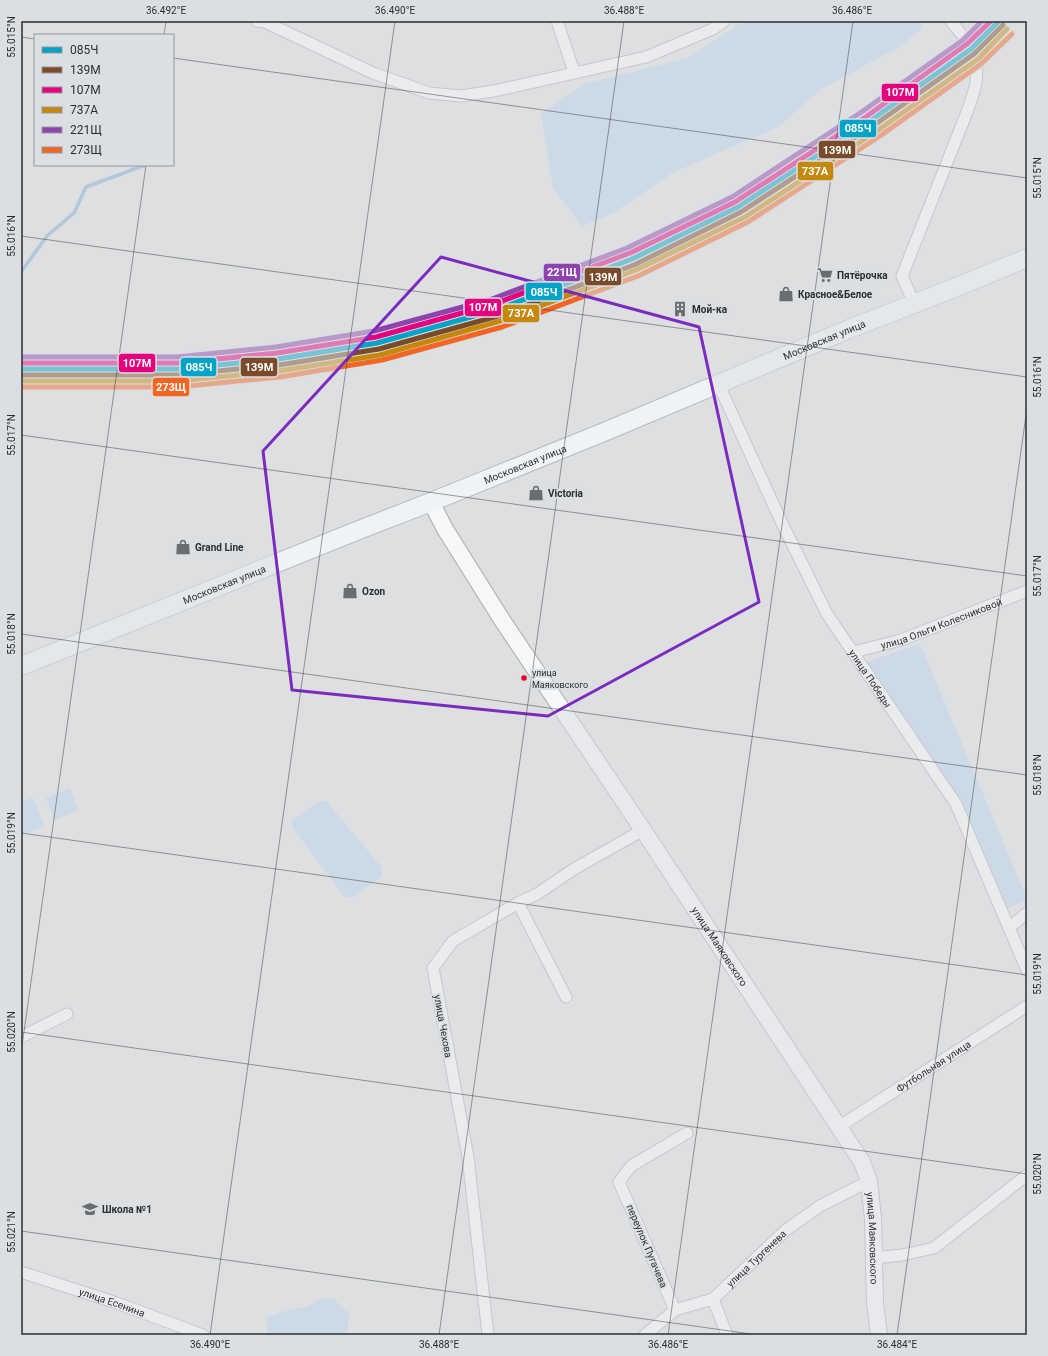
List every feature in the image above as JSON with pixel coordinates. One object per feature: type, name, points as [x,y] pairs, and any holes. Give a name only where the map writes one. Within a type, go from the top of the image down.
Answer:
[{"type":"main road","name":"Московская улица","points":[[21,666],[432,502],[611,429],[718,383],[1027,258]]},
{"type":"street","points":[[257,21],[265,22],[373,73],[429,93],[461,96],[494,91],[646,57],[712,29],[724,21]]},
{"type":"street","points":[[558,21],[574,72]]},
{"type":"street","points":[[914,303],[902,276],[975,91],[977,79],[976,64],[971,49],[951,21]]},
{"type":"street","name":"улица Победы","points":[[718,383],[780,520],[827,614],[956,804],[1027,970]]},
{"type":"street","name":"улица Маяковского","points":[[432,502],[444,529],[502,620],[840,1126],[862,1162],[869,1181],[873,1219],[875,1303],[879,1335]]},
{"type":"street","name":"улица Ольги Колесниковой","points":[[854,652],[901,640],[1027,591]]},
{"type":"street","name":"улица Чехова","points":[[488,1335],[468,1157],[433,968],[453,941],[518,903],[537,894],[574,868],[643,830]]},
{"type":"street","points":[[518,903],[566,997]]},
{"type":"street","points":[[1010,928],[1027,913]]},
{"type":"street","name":"Футбольная улица","points":[[840,1126],[1027,1006]]},
{"type":"street","points":[[21,1038],[67,1014]]},
{"type":"street","name":"переулок Пугачева","points":[[675,1310],[619,1182],[631,1166],[687,1133]]},
{"type":"street","points":[[874,1258],[902,1255],[934,1248],[1027,1175]]},
{"type":"street","name":"улица Тургенева","points":[[645,1335],[675,1310],[713,1299],[786,1230],[820,1206],[869,1181]]},
{"type":"street","name":"улица Есенина","points":[[21,1272],[114,1302],[203,1335]]},
{"type":"street","points":[[713,1299],[727,1335]]},
{"type":"highlighted area","points":[[441,257],[699,327],[759,602],[548,716],[292,690],[263,451]]},
{"type":"shaded area","points":[[744,21],[922,21],[922,29],[897,48],[821,89],[778,127],[674,172],[613,213],[582,226],[553,188],[541,114],[584,84],[688,58]]},
{"type":"shaded area","points":[[920,644],[1027,899],[1005,909],[959,799],[868,662]]},
{"type":"shaded area","points":[[70,788],[78,810],[55,820],[46,798]]},
{"type":"shaded area","points":[[33,798],[44,826],[21,835],[21,802]]},
{"type":"shaded area","points":[[320,801],[327,802],[382,868],[381,877],[352,898],[344,896],[292,827],[292,820]]},
{"type":"shaded area","points":[[320,1299],[334,1299],[344,1310],[349,1312],[347,1335],[267,1335],[265,1318],[282,1312],[309,1306]]},
{"type":"waterway","points":[[21,272],[47,236],[74,213],[86,187],[142,166]]},
{"type":"transit line","name":"221Щ","points":[[21,357],[177,357],[276,347],[374,331],[492,299],[627,248],[732,197],[863,111],[963,40],[982,21]]},
{"type":"transit line","name":"107М","points":[[21,363],[178,363],[277,353],[376,337],[494,304],[630,253],[735,202],[867,116],[967,44],[991,21]]},
{"type":"transit line","name":"085Ч","points":[[21,369],[178,369],[278,359],[377,343],[496,310],[632,259],[738,207],[870,121],[971,49],[999,21]]},
{"type":"transit line","name":"139М","points":[[21,375],[178,375],[279,365],[379,349],[498,316],[634,265],[741,212],[873,126],[974,54],[1003,25]]},
{"type":"transit line","name":"737А","points":[[21,381],[178,381],[279,371],[380,355],[500,321],[636,270],[745,217],[877,131],[978,59],[1007,29]]},
{"type":"transit line","name":"273Щ","points":[[21,387],[178,387],[280,377],[382,360],[502,327],[638,276],[748,222],[880,136],[981,64],[1012,34]]},
{"type":"place","name":"Пятёрочка","points":[[825,275]]},
{"type":"place","name":"Красное&Белое","points":[[786,294]]},
{"type":"place","name":"Мой-ка","points":[[680,309]]},
{"type":"place","name":"Victoria","points":[[536,493]]},
{"type":"place","name":"Grand Line","points":[[183,547]]},
{"type":"place","name":"Ozon","points":[[350,591]]},
{"type":"place","name":"улица Маяковского","points":[[524,678]]},
{"type":"place","name":"Школа №1","points":[[90,1209]]}]
